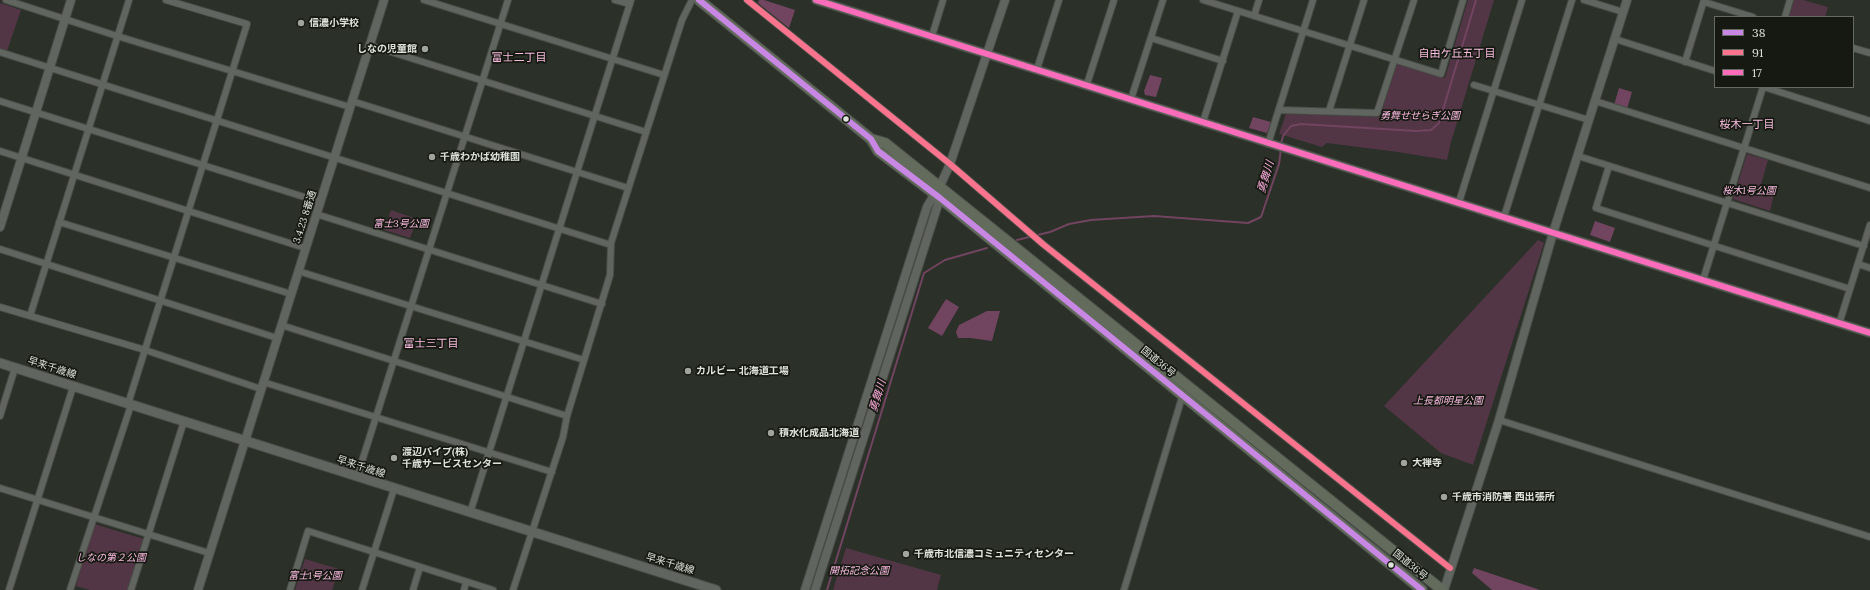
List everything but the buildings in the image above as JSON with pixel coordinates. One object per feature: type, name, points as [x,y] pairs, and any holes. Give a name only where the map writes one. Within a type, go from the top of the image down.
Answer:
[{"type":"highway","name":"国道36号","points":[[699,0],[871,138],[885,143],[938,192],[1186,391],[1443,590]]},
{"type":"highway","name":"国道36号","points":[[1186,391],[1422,590]]},
{"type":"main road","name":"早来千歳線","points":[[0,363],[716,590]]},
{"type":"street","points":[[6,0],[232,72],[465,136],[628,188]]},
{"type":"street","points":[[0,227],[4,202],[22,158],[71,0]]},
{"type":"street","points":[[30,316],[129,0]]},
{"type":"street","points":[[70,590],[247,24],[166,0]]},
{"type":"street","name":"3.4.23 8番通","points":[[198,590],[384,0]]},
{"type":"street","points":[[424,0],[664,75]]},
{"type":"street","points":[[357,477],[508,0]]},
{"type":"street","points":[[470,513],[630,2],[615,0]]},
{"type":"street","points":[[513,590],[563,437],[567,416],[602,304],[610,275],[611,245],[628,188],[682,20],[692,0]]},
{"type":"street","points":[[747,0],[950,164],[1044,245],[1450,568]]},
{"type":"street","points":[[816,0],[832,2],[988,55],[1087,84],[1271,145],[1459,202],[1870,333]]},
{"type":"street","points":[[932,36],[944,0]]},
{"type":"street","points":[[815,590],[932,220],[938,192],[950,164],[988,55],[1005,0]]},
{"type":"street","points":[[1037,69],[1060,0]]},
{"type":"street","points":[[1087,84],[1114,0]]},
{"type":"street","points":[[1131,99],[1163,0]]},
{"type":"street","points":[[1203,0],[1441,74],[1463,0]]},
{"type":"street","points":[[1254,16],[1259,0]]},
{"type":"street","points":[[1271,145],[1279,110],[1314,0]]},
{"type":"street","points":[[1329,111],[1364,0]]},
{"type":"street","points":[[1279,110],[1377,113],[1414,0]]},
{"type":"street","points":[[1459,202],[1522,0]]},
{"type":"street","points":[[1504,217],[1572,0]]},
{"type":"street","points":[[1584,0],[1623,12]]},
{"type":"street","points":[[1443,590],[1499,420],[1553,233],[1627,0]]},
{"type":"street","points":[[1785,16],[1790,0]]},
{"type":"street","points":[[1685,62],[1704,1],[1751,16]]},
{"type":"street","points":[[1203,122],[1238,11]]},
{"type":"street","points":[[1151,38],[1222,61]]},
{"type":"street","points":[[1615,39],[1714,71]]},
{"type":"street","points":[[369,45],[646,132]]},
{"type":"street","points":[[1854,48],[1870,53]]},
{"type":"street","points":[[0,52],[611,245]]},
{"type":"street","points":[[1474,85],[1589,120]]},
{"type":"street","points":[[1702,280],[1764,88]]},
{"type":"street","points":[[1767,88],[1870,120]]},
{"type":"street","points":[[0,101],[320,202]]},
{"type":"street","points":[[1595,101],[1870,188]]},
{"type":"street","points":[[0,151],[305,248]]},
{"type":"street","points":[[1578,156],[1864,246]]},
{"type":"street","points":[[1609,166],[1596,208],[1850,289]]},
{"type":"street","points":[[805,590],[927,206],[938,192]]},
{"type":"street","points":[[316,214],[602,304]]},
{"type":"street","points":[[59,222],[291,294]]},
{"type":"street","points":[[1839,324],[1870,225]]},
{"type":"street","points":[[0,249],[277,338]]},
{"type":"street","points":[[1858,264],[1870,268]]},
{"type":"street","points":[[298,271],[584,360]]},
{"type":"street","points":[[0,307],[262,386],[376,417],[552,472]]},
{"type":"street","points":[[281,325],[567,416]]},
{"type":"street","points":[[0,416],[15,368]]},
{"type":"street","points":[[9,590],[73,386]]},
{"type":"street","points":[[1124,590],[1186,391]]},
{"type":"street","points":[[1499,420],[1870,537]]},
{"type":"street","points":[[131,590],[184,421]]},
{"type":"street","points":[[0,488],[209,554]]},
{"type":"street","points":[[362,590],[394,489]]},
{"type":"street","points":[[290,590],[308,531],[492,590]]},
{"type":"street","points":[[413,590],[420,567]]},
{"type":"street","points":[[464,590],[466,582]]},
{"type":"green space","name":"勇舞せせらぎ公園","points":[[1468,0],[1494,0],[1451,142],[1447,160],[1327,143],[1322,147],[1279,134],[1286,114],[1380,117],[1397,64],[1445,78]]},
{"type":"green space","points":[[1794,0],[1803,0],[1828,7],[1825,16],[1789,16]]},
{"type":"green space","points":[[0,3],[21,10],[7,51],[0,49]]},
{"type":"green space","name":"桜木1号公園","points":[[1747,154],[1768,160],[1760,188],[1774,194],[1770,211],[1733,199]]},
{"type":"green space","name":"富士3号公園","points":[[391,210],[417,219],[410,238],[384,230]]},
{"type":"green space","name":"上長都明星公園","points":[[1538,240],[1544,243],[1473,465],[1441,453],[1384,406]]},
{"type":"green space","name":"しなの第２公園","points":[[94,524],[144,539],[128,590],[90,590],[76,586]]},
{"type":"green space","name":"開拓記念公園","points":[[846,548],[941,575],[937,590],[833,590]]},
{"type":"green space","name":"富士1号公園","points":[[305,559],[339,569],[332,590],[295,590]]},
{"type":"shaded area","points":[[759,0],[764,0],[795,10],[789,28],[758,3]]},
{"type":"shaded area","points":[[1150,75],[1162,78],[1156,97],[1145,95],[1144,91]]},
{"type":"shaded area","points":[[1619,88],[1632,92],[1627,109],[1614,105]]},
{"type":"shaded area","points":[[1253,117],[1271,122],[1267,133],[1249,128]]},
{"type":"shaded area","points":[[1595,221],[1615,228],[1610,242],[1590,235]]},
{"type":"shaded area","points":[[946,299],[959,307],[942,336],[928,328]]},
{"type":"shaded area","points":[[987,311],[1000,311],[992,341],[958,338],[956,332],[959,325]]},
{"type":"shaded area","points":[[1474,568],[1540,590],[1492,590],[1472,573]]},
{"type":"waterway","name":"勇舞川","points":[[1281,144],[1283,136],[1291,126],[1301,124],[1416,131],[1431,130],[1439,123],[1476,0]]},
{"type":"waterway","name":"勇舞川","points":[[1017,240],[1050,232],[1069,224],[1091,220],[1154,216],[1248,223],[1261,217],[1279,164],[1281,149]]},
{"type":"waterway","name":"勇舞川","points":[[827,590],[924,273],[945,260],[987,248]]},
{"type":"transit line","name":"38","points":[[699,0],[871,139],[878,151],[940,198],[1422,590]]},
{"type":"transit line","name":"91","points":[[747,0],[950,164],[1044,245],[1450,568]]},
{"type":"transit line","name":"17","points":[[816,0],[1870,333]]},
{"type":"place","name":"信濃小学校","points":[[301,23]]},
{"type":"place","name":"しなの児童館","points":[[425,49]]},
{"type":"place","name":"千歳わかば幼稚園","points":[[432,157]]},
{"type":"place","name":"カルビー 北海道工場","points":[[688,371]]},
{"type":"place","name":"積水化成品北海道","points":[[771,433]]},
{"type":"place","name":"渡辺パイプ(株) 千歳サービスセンター","points":[[394,458]]},
{"type":"place","name":"大禅寺","points":[[1404,463]]},
{"type":"place","name":"千歳市消防署 西出張所","points":[[1444,497]]},
{"type":"place","name":"千歳市北信濃コミュニティセンター","points":[[906,554]]},
{"type":"district","name":"自由ケ丘五丁目","points":[[1457,54]]},
{"type":"district","name":"富士二丁目","points":[[519,58]]},
{"type":"district","name":"桜木一丁目","points":[[1747,125]]},
{"type":"district","name":"富士三丁目","points":[[431,344]]}]
